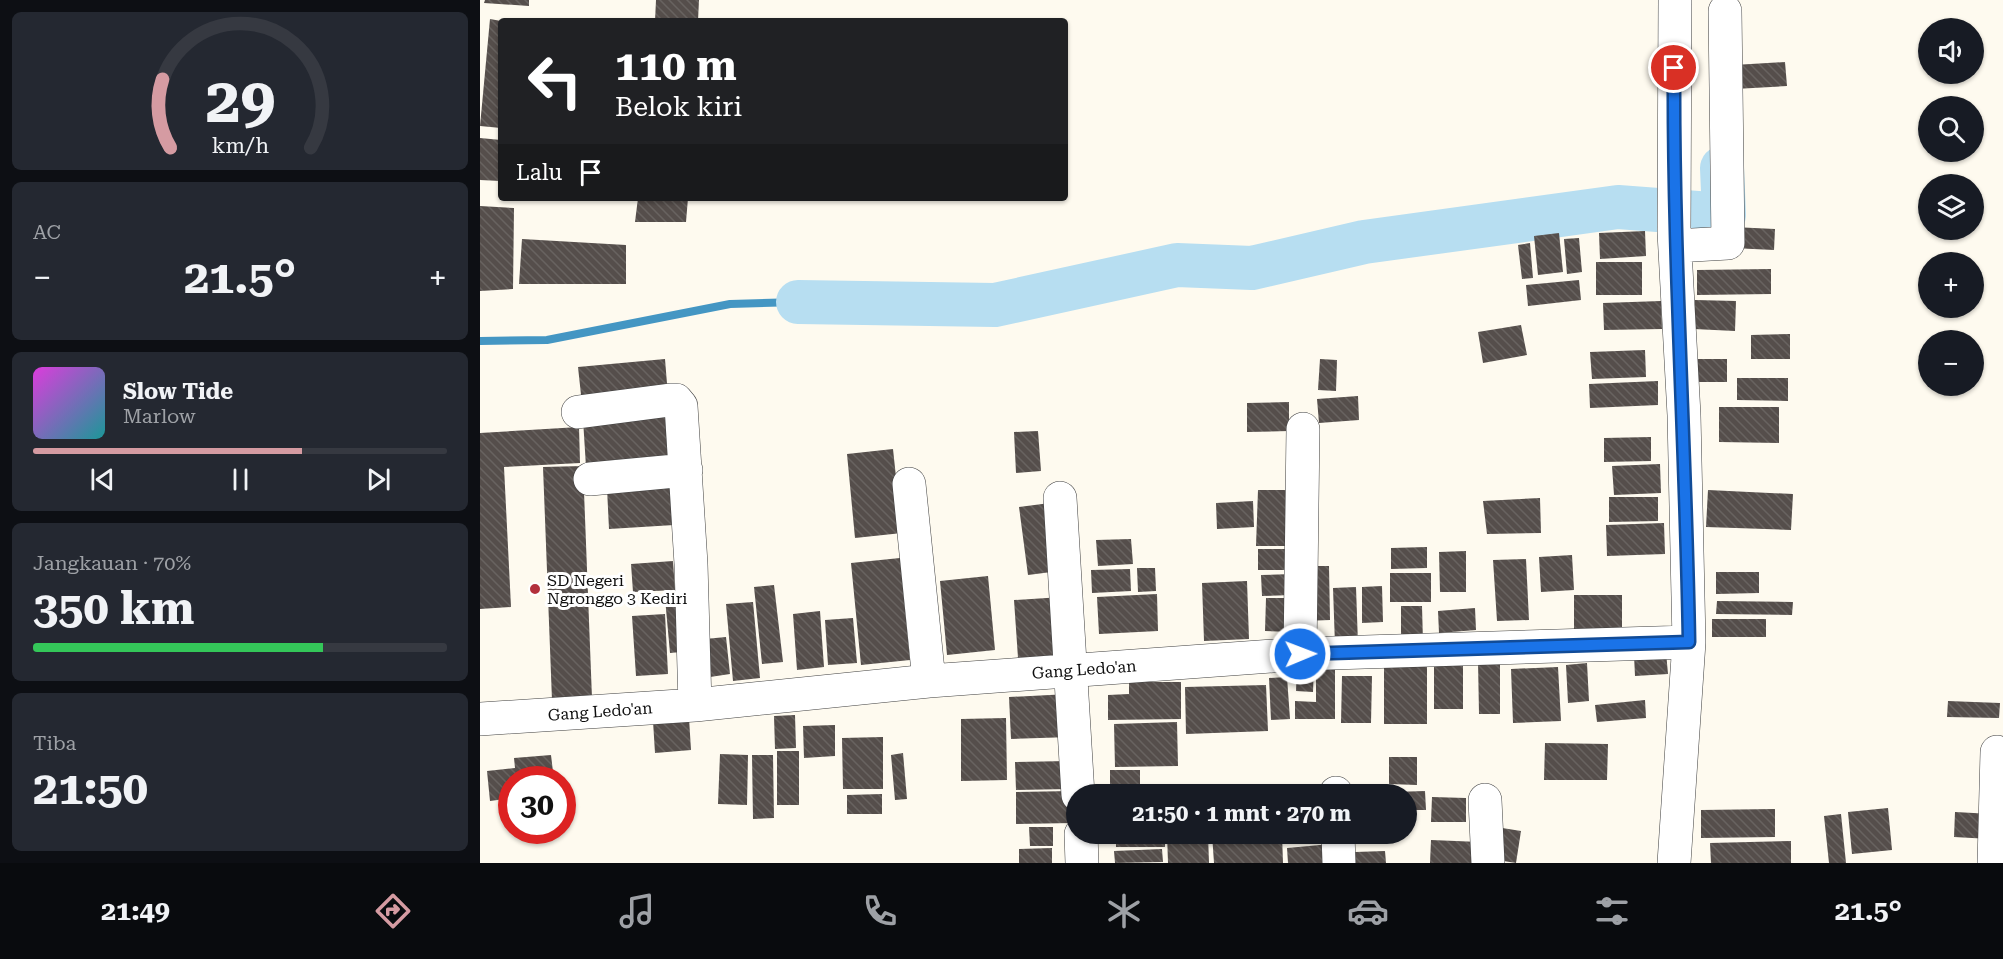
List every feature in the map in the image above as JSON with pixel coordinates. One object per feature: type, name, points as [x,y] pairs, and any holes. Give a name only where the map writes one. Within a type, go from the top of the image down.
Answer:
[{"type":"street","points":[[1674,863],[1689,642],[1684,415],[1673,181],[1675,0]]},
{"type":"street","points":[[1675,239],[1728,243],[1725,11]]},
{"type":"street","points":[[578,412],[676,400],[682,412],[695,705]]},
{"type":"street","points":[[1300,654],[1304,429]]},
{"type":"street","points":[[590,479],[686,470]]},
{"type":"street","points":[[909,484],[929,681]]},
{"type":"street","points":[[1060,498],[1077,784]]},
{"type":"street","name":"Gang Ledo'an","points":[[480,715],[695,705],[929,681],[1300,654],[1689,642]]},
{"type":"street","points":[[1994,863],[1997,752]]},
{"type":"street","points":[[1485,800],[1488,863]]},
{"type":"street","points":[[1081,844],[1082,863]]},
{"type":"street","points":[[1338,844],[1339,863]]},
{"type":"building","points":[[485,0],[529,0],[529,6],[484,3]]},
{"type":"building","points":[[656,0],[699,0],[698,18],[655,18]]},
{"type":"building","points":[[490,19],[498,20],[498,128],[480,126]]},
{"type":"building","points":[[1785,62],[1787,86],[1735,89],[1734,65]]},
{"type":"building","points":[[480,138],[498,140],[498,181],[480,180]]},
{"type":"building","points":[[638,201],[688,201],[686,222],[635,222]]},
{"type":"building","points":[[480,206],[514,208],[513,289],[480,291]]},
{"type":"building","points":[[1733,227],[1775,229],[1774,250],[1732,248]]},
{"type":"building","points":[[1645,231],[1646,256],[1600,259],[1599,233]]},
{"type":"building","points":[[1559,233],[1563,272],[1538,275],[1534,236]]},
{"type":"building","points":[[1579,238],[1582,272],[1567,274],[1564,239]]},
{"type":"building","points":[[522,239],[626,245],[626,284],[519,284]]},
{"type":"building","points":[[1530,243],[1533,278],[1522,279],[1518,245]]},
{"type":"building","points":[[1596,262],[1642,262],[1642,295],[1596,295]]},
{"type":"building","points":[[1771,269],[1771,294],[1697,295],[1697,270]]},
{"type":"building","points":[[1579,280],[1581,300],[1528,306],[1526,285]]},
{"type":"building","points":[[1695,300],[1736,301],[1735,331],[1694,329]]},
{"type":"building","points":[[1661,301],[1662,329],[1604,330],[1603,303]]},
{"type":"building","points":[[1521,325],[1527,355],[1483,363],[1478,332]]},
{"type":"building","points":[[1790,334],[1790,359],[1751,359],[1751,335]]},
{"type":"building","points":[[1645,350],[1646,377],[1592,379],[1590,352]]},
{"type":"building","points":[[665,359],[668,396],[582,404],[578,367]]},
{"type":"building","points":[[1320,359],[1337,360],[1336,391],[1318,390]]},
{"type":"building","points":[[1694,359],[1727,359],[1727,382],[1694,382]]},
{"type":"building","points":[[1737,378],[1788,378],[1788,401],[1737,400]]},
{"type":"building","points":[[1658,381],[1658,405],[1590,408],[1589,384]]},
{"type":"building","points":[[1358,396],[1359,420],[1319,423],[1317,399]]},
{"type":"building","points":[[1289,402],[1289,431],[1247,432],[1247,403]]},
{"type":"building","points":[[1719,407],[1779,407],[1779,443],[1719,442]]},
{"type":"building","points":[[670,413],[673,461],[586,467],[583,419]]},
{"type":"building","points":[[579,427],[580,463],[504,467],[511,607],[480,609],[480,433]]},
{"type":"building","points":[[1038,431],[1041,471],[1016,473],[1014,432]]},
{"type":"building","points":[[1651,437],[1651,461],[1604,462],[1604,438]]},
{"type":"building","points":[[893,449],[902,533],[855,538],[847,454]]},
{"type":"building","points":[[1660,464],[1661,493],[1614,495],[1612,466]]},
{"type":"building","points":[[583,466],[592,698],[552,700],[543,467]]},
{"type":"building","points":[[672,484],[674,525],[609,529],[607,488]]},
{"type":"building","points":[[1258,490],[1294,490],[1293,546],[1256,546]]},
{"type":"building","points":[[1708,490],[1793,494],[1791,530],[1706,527]]},
{"type":"building","points":[[1609,497],[1658,497],[1658,521],[1609,522]]},
{"type":"building","points":[[1540,498],[1541,533],[1487,534],[1483,501]]},
{"type":"building","points":[[1253,501],[1254,527],[1217,529],[1216,503]]},
{"type":"building","points":[[1050,503],[1059,571],[1028,575],[1019,507]]},
{"type":"building","points":[[1664,523],[1665,554],[1607,556],[1606,525]]},
{"type":"building","points":[[1131,539],[1133,564],[1098,566],[1096,540]]},
{"type":"building","points":[[1427,547],[1427,568],[1391,569],[1391,548]]},
{"type":"building","points":[[1258,549],[1294,549],[1295,570],[1258,570]]},
{"type":"building","points":[[1466,551],[1466,592],[1440,592],[1439,552]]},
{"type":"building","points":[[1572,555],[1574,590],[1541,592],[1539,557]]},
{"type":"building","points":[[900,558],[910,660],[861,665],[851,563]]},
{"type":"building","points":[[1526,559],[1529,620],[1497,621],[1493,560]]},
{"type":"building","points":[[673,561],[675,590],[633,592],[631,564]]},
{"type":"building","points":[[1303,566],[1329,566],[1330,620],[1304,621]]},
{"type":"building","points":[[1137,568],[1155,568],[1156,591],[1138,592]]},
{"type":"building","points":[[1130,569],[1131,591],[1092,593],[1091,570]]},
{"type":"building","points":[[1716,572],[1759,572],[1759,593],[1716,594]]},
{"type":"building","points":[[1390,573],[1431,573],[1431,602],[1390,602]]},
{"type":"building","points":[[1293,574],[1293,595],[1262,596],[1261,575]]},
{"type":"building","points":[[988,576],[995,650],[947,655],[940,581]]},
{"type":"building","points":[[1247,581],[1249,639],[1204,641],[1202,583]]},
{"type":"building","points":[[774,585],[783,662],[762,664],[754,587]]},
{"type":"building","points":[[1382,586],[1383,622],[1362,623],[1362,587]]},
{"type":"building","points":[[1356,587],[1358,644],[1335,645],[1333,588]]},
{"type":"building","points":[[1157,594],[1158,631],[1099,634],[1097,597]]},
{"type":"building","points":[[1574,595],[1622,595],[1622,633],[1574,633]]},
{"type":"building","points":[[687,596],[692,651],[670,653],[665,598]]},
{"type":"building","points":[[1062,597],[1066,655],[1018,658],[1014,600]]},
{"type":"building","points":[[1266,598],[1293,598],[1293,632],[1265,631]]},
{"type":"building","points":[[1717,601],[1793,602],[1792,615],[1716,614]]},
{"type":"building","points":[[753,602],[760,678],[733,681],[726,604]]},
{"type":"building","points":[[1401,606],[1422,606],[1423,642],[1401,642]]},
{"type":"building","points":[[1475,608],[1476,630],[1439,633],[1438,611]]},
{"type":"building","points":[[820,611],[824,667],[797,670],[793,614]]},
{"type":"building","points":[[665,614],[668,674],[636,676],[632,616]]},
{"type":"building","points":[[853,618],[857,663],[828,665],[825,620]]},
{"type":"building","points":[[1712,619],[1766,619],[1766,637],[1712,637]]},
{"type":"building","points":[[726,637],[730,674],[710,677],[705,639]]},
{"type":"building","points":[[1666,652],[1668,674],[1635,676],[1634,655]]},
{"type":"building","points":[[1478,661],[1500,661],[1500,714],[1479,714]]},
{"type":"building","points":[[1384,662],[1427,662],[1427,724],[1384,724]]},
{"type":"building","points":[[1587,663],[1589,701],[1568,703],[1566,665]]},
{"type":"building","points":[[1297,665],[1314,666],[1313,692],[1296,691]]},
{"type":"building","points":[[1434,665],[1463,665],[1463,709],[1434,709]]},
{"type":"building","points":[[1558,667],[1561,721],[1513,723],[1511,669]]},
{"type":"building","points":[[1316,668],[1335,668],[1335,719],[1295,719],[1295,701],[1316,702]]},
{"type":"building","points":[[1342,676],[1372,676],[1371,723],[1341,723]]},
{"type":"building","points":[[1287,677],[1290,719],[1271,720],[1269,678]]},
{"type":"building","points":[[1129,682],[1181,682],[1181,719],[1108,720],[1108,695],[1129,694]]},
{"type":"building","points":[[1266,685],[1268,731],[1186,734],[1185,687]]},
{"type":"building","points":[[1069,694],[1071,737],[1011,739],[1009,697]]},
{"type":"building","points":[[1645,700],[1646,718],[1597,722],[1595,705]]},
{"type":"building","points":[[1948,701],[2000,703],[1999,718],[1947,717]]},
{"type":"building","points":[[795,715],[796,748],[775,749],[774,716]]},
{"type":"building","points":[[689,718],[691,750],[655,753],[653,721]]},
{"type":"building","points":[[1006,718],[1007,780],[961,781],[961,719]]},
{"type":"building","points":[[1177,722],[1178,766],[1115,767],[1114,724]]},
{"type":"building","points":[[835,725],[835,756],[804,758],[803,726]]},
{"type":"building","points":[[883,737],[883,789],[843,789],[842,738]]},
{"type":"building","points":[[1545,743],[1608,744],[1607,780],[1544,780]]},
{"type":"building","points":[[777,751],[799,751],[799,805],[777,805]]},
{"type":"building","points":[[903,753],[907,799],[895,800],[891,755]]},
{"type":"building","points":[[720,754],[748,755],[747,805],[718,804]]},
{"type":"building","points":[[551,755],[552,766],[515,766],[514,758]]},
{"type":"building","points":[[752,755],[773,755],[774,818],[753,819]]},
{"type":"building","points":[[1389,757],[1417,757],[1417,784],[1389,784]]},
{"type":"building","points":[[1068,761],[1069,784],[1066,784],[1066,789],[1016,790],[1015,762]]},
{"type":"building","points":[[498,770],[498,800],[490,801],[487,771]]},
{"type":"building","points":[[1110,770],[1140,770],[1140,784],[1110,784]]},
{"type":"building","points":[[1066,791],[1066,823],[1016,824],[1016,792]]},
{"type":"building","points":[[1417,791],[1425,791],[1426,810],[1417,810]]},
{"type":"building","points":[[882,794],[882,814],[847,814],[847,795]]},
{"type":"building","points":[[1432,797],[1466,798],[1466,822],[1431,822]]},
{"type":"building","points":[[1888,808],[1892,850],[1852,854],[1848,812]]},
{"type":"building","points":[[1775,809],[1775,837],[1701,838],[1701,810]]},
{"type":"building","points":[[1955,812],[1992,814],[1990,839],[1954,837]]},
{"type":"building","points":[[1841,814],[1846,863],[1829,863],[1824,816]]},
{"type":"building","points":[[1029,827],[1053,827],[1053,846],[1030,846]]},
{"type":"building","points":[[1496,827],[1521,831],[1516,863],[1491,859]]},
{"type":"building","points":[[1431,840],[1480,842],[1479,863],[1430,863]]},
{"type":"building","points":[[1791,841],[1791,863],[1711,863],[1710,843]]},
{"type":"building","points":[[1116,844],[1165,844],[1165,847],[1116,847]]},
{"type":"building","points":[[1167,844],[1208,844],[1209,863],[1168,863]]},
{"type":"building","points":[[1213,844],[1282,844],[1283,863],[1214,863]]},
{"type":"building","points":[[1331,844],[1332,863],[1288,863],[1287,848]]},
{"type":"building","points":[[1052,848],[1052,863],[1019,863],[1019,849]]},
{"type":"building","points":[[1162,849],[1163,862],[1115,863],[1114,851]]},
{"type":"building","points":[[1385,851],[1386,863],[1355,863],[1355,852]]},
{"type":"waterway","points":[[798,302],[995,305],[1177,265],[1252,268],[1364,242],[1618,207],[1724,215],[1722,168]]},
{"type":"waterway","points":[[480,341],[547,340],[730,304],[798,302]]},
{"type":"place","name":"SD Negeri Ngronggo 3 Kediri","points":[[535,589]]},
{"type":"route","points":[[1300,654],[1689,642],[1682,355],[1673,181],[1674,68]]}]
